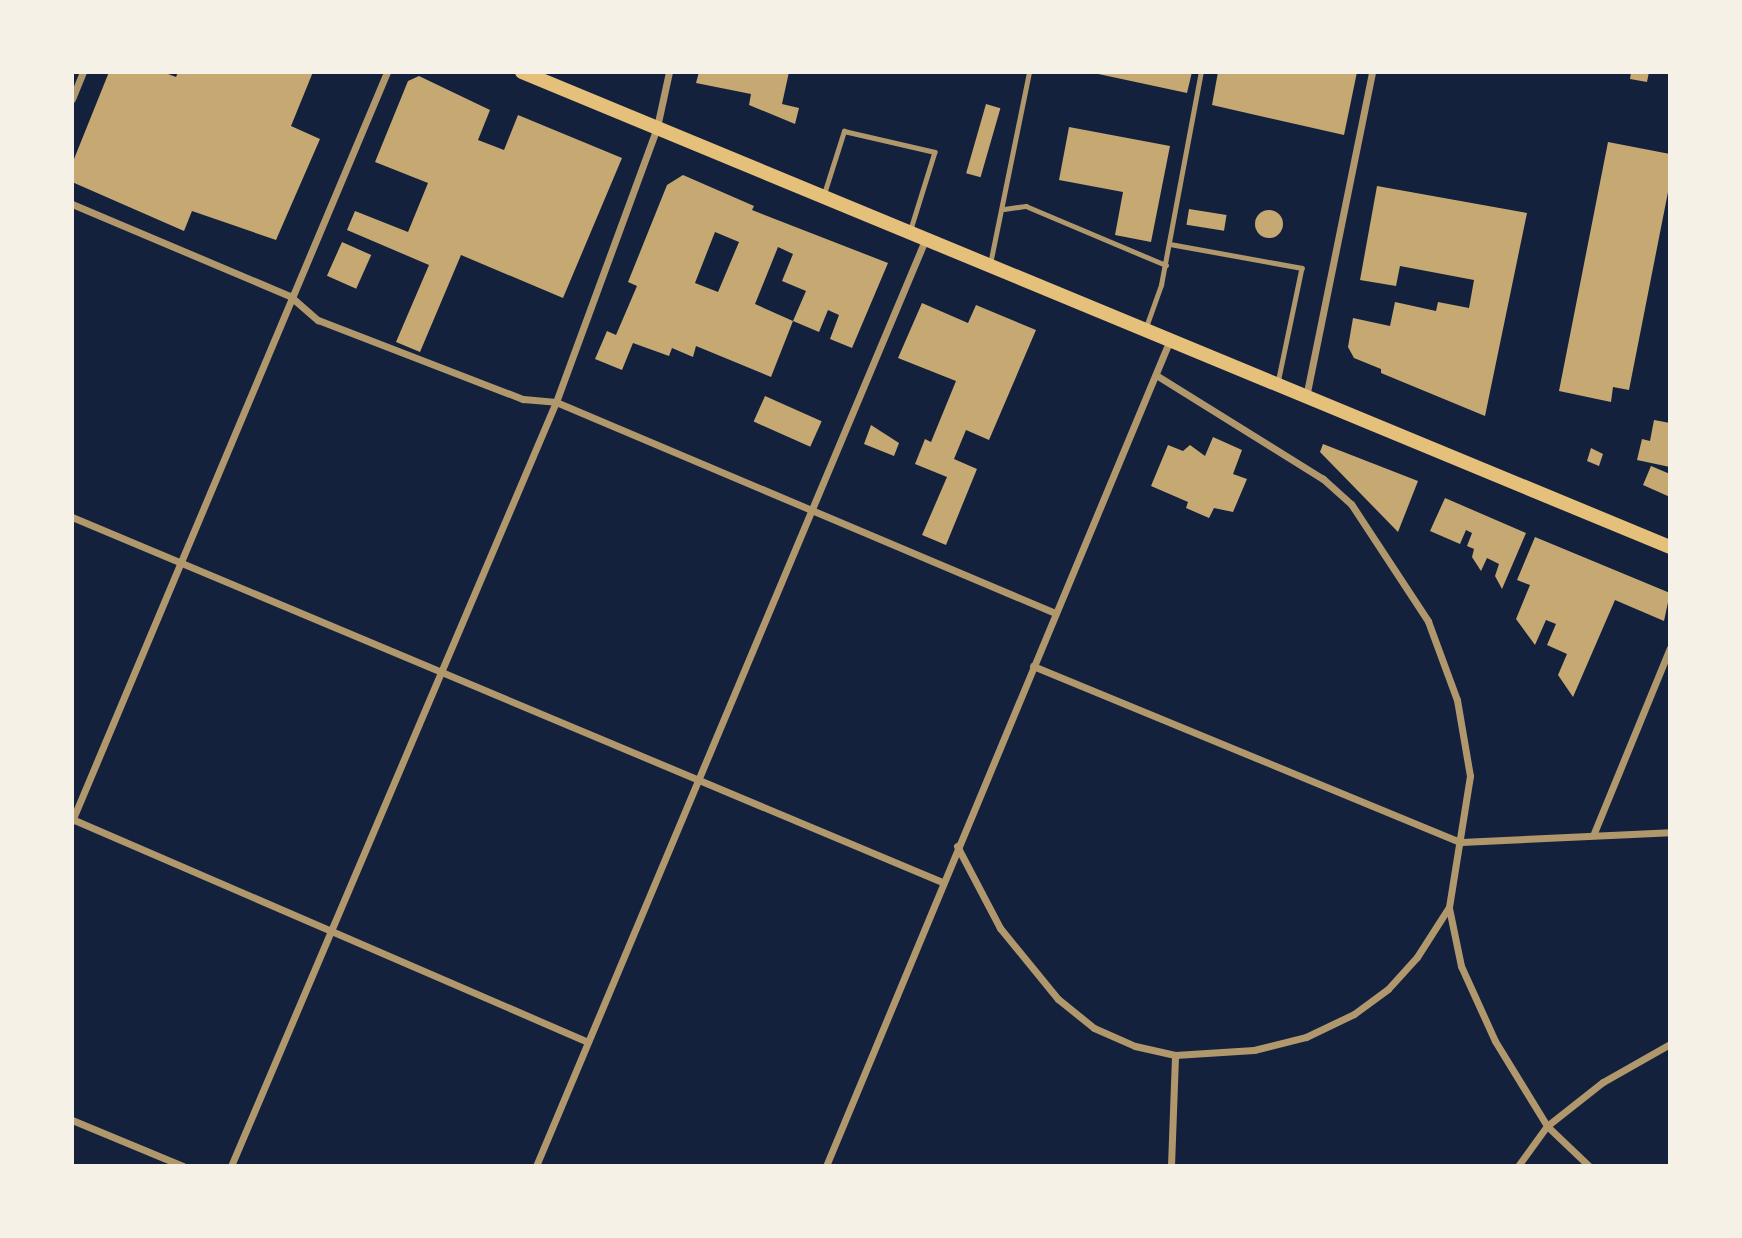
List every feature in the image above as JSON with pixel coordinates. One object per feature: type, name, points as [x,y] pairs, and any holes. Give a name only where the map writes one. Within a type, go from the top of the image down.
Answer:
[{"type":"main road","points":[[522,72],[1306,399],[1670,547]]},
{"type":"street","points":[[72,99],[83,72]]},
{"type":"street","points":[[387,72],[290,296],[72,820],[331,927],[588,1042]]},
{"type":"street","points":[[231,1166],[438,671],[556,402],[657,127],[668,72]]},
{"type":"street","points":[[1306,399],[1372,72]]},
{"type":"street","points":[[72,204],[290,296],[318,320],[523,399],[556,402],[1055,613]]},
{"type":"street","points":[[536,1166],[925,240]]},
{"type":"street","points":[[825,1166],[1169,342]]},
{"type":"street","points":[[1156,375],[1323,479],[1351,504],[1401,577],[1427,621],[1467,737],[1470,776],[1449,907],[1461,966],[1477,1004],[1547,1126],[1589,1166]]},
{"type":"street","points":[[72,517],[942,882]]},
{"type":"street","points":[[1594,833],[1670,648]]},
{"type":"street","points":[[1033,666],[1461,842],[1594,833],[1670,832]]},
{"type":"street","points":[[957,846],[1000,928],[1058,999],[1094,1028],[1135,1046],[1175,1055],[1254,1051],[1306,1037],[1354,1014],[1403,973],[1449,907]]},
{"type":"street","points":[[1518,1166],[1547,1126],[1603,1082],[1670,1044]]},
{"type":"street","points":[[1171,1166],[1175,1055]]},
{"type":"street","points":[[72,1119],[183,1166]]},
{"type":"lane","points":[[990,265],[1029,72]]},
{"type":"lane","points":[[1144,331],[1166,264],[1201,72]]},
{"type":"lane","points":[[823,196],[844,131],[935,152],[910,233]]},
{"type":"lane","points":[[1003,209],[1026,206],[1166,264]]},
{"type":"lane","points":[[1170,244],[1302,268],[1278,387]]},
{"type":"building","points":[[109,72],[163,72],[176,77],[178,72],[313,72],[291,126],[320,139],[276,240],[192,211],[184,231],[72,182],[72,164]]},
{"type":"building","points":[[699,72],[789,72],[782,104],[799,108],[795,124],[749,105],[751,94],[696,83]]},
{"type":"building","points":[[1089,72],[1192,72],[1187,93]]},
{"type":"building","points":[[1218,72],[1357,72],[1344,135],[1212,105]]},
{"type":"building","points":[[1631,72],[1649,72],[1647,82],[1630,79]]},
{"type":"building","points":[[419,76],[490,110],[478,140],[504,150],[518,115],[622,158],[563,298],[461,255],[420,352],[396,342],[429,265],[347,230],[355,211],[408,232],[428,183],[375,162],[408,81]]},
{"type":"building","points":[[986,104],[1000,108],[981,177],[966,173]]},
{"type":"building","points":[[1069,127],[1170,146],[1151,242],[1115,235],[1123,192],[1059,180]]},
{"type":"building","points":[[1608,142],[1670,154],[1670,182],[1629,390],[1613,387],[1611,402],[1559,391]]},
{"type":"building","points":[[683,175],[754,206],[752,210],[888,263],[852,348],[830,339],[839,315],[828,310],[819,332],[793,321],[771,377],[696,346],[693,357],[672,348],[669,356],[633,343],[622,370],[595,359],[607,331],[616,335],[637,286],[628,282],[667,185]],"holes":[[[715,232],[739,242],[718,292],[695,283]],[[778,247],[793,254],[782,281],[806,291],[793,321],[755,304]]]},
{"type":"building","points":[[1377,186],[1527,213],[1485,416],[1381,373],[1381,369],[1354,358],[1348,347],[1353,318],[1390,326],[1395,302],[1436,311],[1438,302],[1469,308],[1474,280],[1400,266],[1396,286],[1360,280]]},
{"type":"building","points":[[1189,209],[1227,215],[1224,231],[1186,225]]},
{"type":"building","points":[[1269,210],[1279,214],[1283,224],[1279,234],[1269,238],[1259,234],[1255,224],[1259,214]]},
{"type":"building","points":[[342,242],[371,255],[356,289],[327,276]]},
{"type":"building","points":[[922,303],[968,323],[976,305],[1036,330],[989,440],[966,430],[954,459],[977,469],[946,545],[922,535],[947,477],[915,464],[925,439],[931,442],[956,381],[898,358]]},
{"type":"building","points":[[765,396],[822,421],[810,447],[754,422]]},
{"type":"building","points":[[1654,420],[1670,423],[1670,467],[1637,460],[1642,439],[1650,441]]},
{"type":"building","points":[[871,425],[899,443],[894,456],[864,444]]},
{"type":"building","points":[[1213,437],[1242,450],[1233,474],[1247,479],[1233,512],[1214,508],[1209,518],[1186,508],[1188,502],[1151,486],[1168,445],[1183,451],[1190,445],[1205,456]]},
{"type":"building","points":[[1323,444],[1418,481],[1398,532],[1320,452]]},
{"type":"building","points":[[1591,448],[1603,454],[1599,466],[1587,461]]},
{"type":"building","points":[[1651,466],[1670,474],[1670,497],[1643,485]]},
{"type":"building","points":[[1445,498],[1526,533],[1502,589],[1495,576],[1499,564],[1487,558],[1481,571],[1472,557],[1474,549],[1467,546],[1472,533],[1466,530],[1460,544],[1430,531]]},
{"type":"building","points":[[1535,537],[1670,593],[1664,621],[1615,600],[1573,697],[1558,675],[1567,654],[1547,645],[1556,624],[1546,620],[1535,645],[1516,619],[1530,585],[1517,580]]}]
